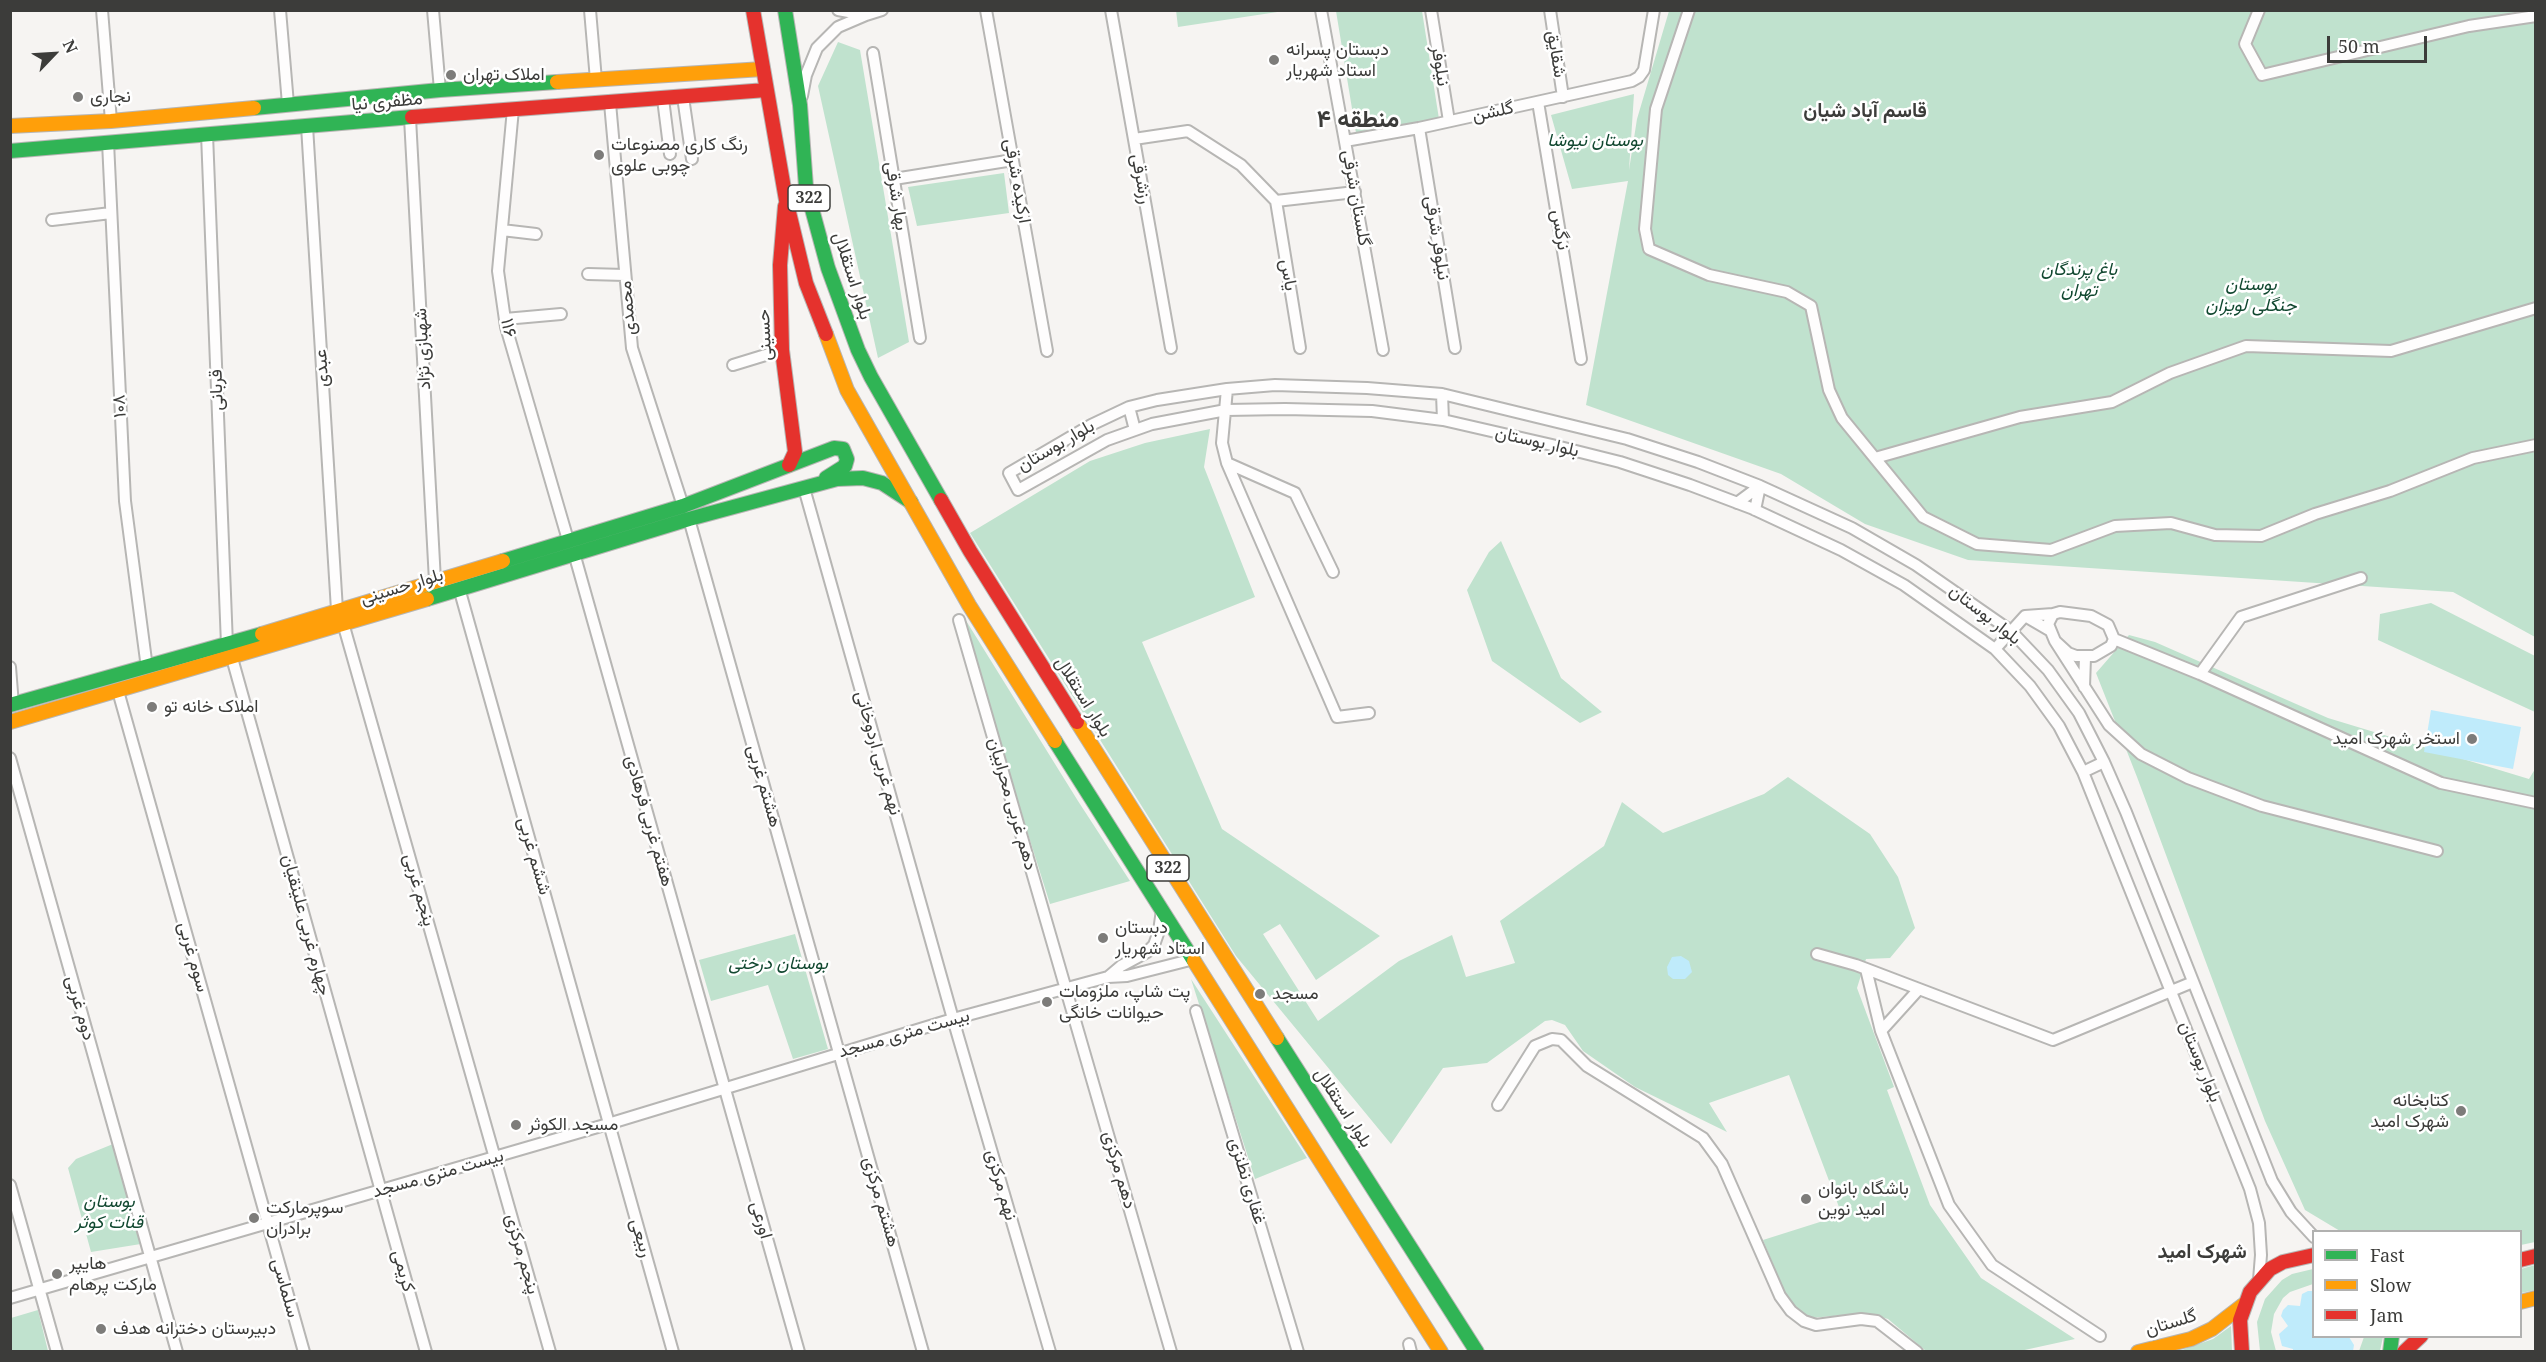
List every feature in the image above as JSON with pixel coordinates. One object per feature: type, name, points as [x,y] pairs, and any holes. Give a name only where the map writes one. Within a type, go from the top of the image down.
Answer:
[{"type":"main road","name":"322","points":[[753,10],[786,200],[806,283],[847,390],[969,605],[1441,1352]]},
{"type":"main road","name":"بلوار استقلال","points":[[785,10],[800,105],[806,187],[828,268],[858,350],[871,377],[970,551],[1477,1352]]},
{"type":"main road","name":"مظفری نیا","points":[[10,126],[111,121],[440,90],[763,69]]},
{"type":"main road","points":[[718,72],[736,81],[736,88],[730,93]]},
{"type":"main road","name":"مظفری نیا","points":[[10,151],[766,90]]},
{"type":"main road","name":"حسینی","points":[[786,200],[780,265],[782,350],[795,453],[789,465]]},
{"type":"main road","points":[[847,390],[871,377]]},
{"type":"main road","name":"بلوار حسینی","points":[[10,722],[118,691],[340,617],[435,581],[571,547],[686,512],[804,488],[840,471],[847,459],[846,453],[843,449],[834,448],[789,465],[686,512]]},
{"type":"main road","points":[[804,488],[837,479],[863,478],[882,483],[912,502]]},
{"type":"main road","name":"بلوار حسینی","points":[[340,617],[459,588],[571,547]]},
{"type":"main road","name":"بلوار حسینی","points":[[12,705],[147,668],[230,652]]},
{"type":"main road","points":[[2242,1352],[2239,1335],[2244,1305],[2259,1280],[2283,1262],[2312,1255]]},
{"type":"main road","name":"گلستان","points":[[2138,1352],[2191,1339],[2212,1329],[2244,1305]]},
{"type":"main road","points":[[2404,1352],[2419,1338]]},
{"type":"street","points":[[102,10],[111,121]]},
{"type":"street","points":[[279,10],[288,104]]},
{"type":"street","points":[[433,10],[440,90]]},
{"type":"street","points":[[590,10],[596,80]]},
{"type":"street","points":[[838,10],[866,15]]},
{"type":"street","points":[[800,105],[806,75],[817,48],[838,27],[882,10]]},
{"type":"street","name":"ارکیده شرقی","points":[[986,10],[1047,351]]},
{"type":"street","name":"رزشرقی","points":[[1111,10],[1171,348]]},
{"type":"street","name":"گلستان شرقی","points":[[1321,10],[1383,350]]},
{"type":"street","name":"نیلوفر","points":[[1431,10],[1449,122]]},
{"type":"street","name":"شقایق","points":[[1550,10],[1563,97]]},
{"type":"street","name":"گلشن","points":[[1345,141],[1449,122],[1563,97],[1639,77],[1644,70],[1654,10]]},
{"type":"street","points":[[1689,10],[1656,109],[1645,230],[1649,249],[1709,276],[1787,292],[1810,306],[1829,390],[1842,418],[1923,517],[1977,544],[2051,550],[2115,526],[2172,523],[2215,535],[2261,536],[2315,514],[2390,491],[2473,458],[2535,445]]},
{"type":"street","points":[[2259,10],[2245,44],[2262,75],[2469,26],[2535,16]]},
{"type":"street","name":"بهار شرقی","points":[[873,53],[920,338]]},
{"type":"street","points":[[683,98],[692,159]]},
{"type":"street","points":[[663,99],[670,154]]},
{"type":"street","name":"نرگس","points":[[1538,102],[1581,359]]},
{"type":"street","name":"محمدی","points":[[610,103],[632,348],[686,512]]},
{"type":"street","name":"۱۱۶","points":[[513,109],[498,272],[505,319],[571,547]]},
{"type":"street","name":"شهبازی نژاد","points":[[410,118],[435,581]]},
{"type":"street","name":"عبدی","points":[[308,126],[340,617]]},
{"type":"street","name":"نیلوفر شرقی","points":[[1419,128],[1455,348]]},
{"type":"street","points":[[1134,139],[1188,131],[1241,165],[1276,201],[1355,192]]},
{"type":"street","name":"قربانی","points":[[207,134],[230,652]]},
{"type":"street","name":"۱۰۸","points":[[108,142],[124,501],[147,668]]},
{"type":"street","points":[[894,179],[1013,160]]},
{"type":"street","name":"یاس","points":[[1276,201],[1300,348]]},
{"type":"street","points":[[52,220],[111,213]]},
{"type":"street","points":[[502,230],[536,234]]},
{"type":"street","points":[[588,274],[625,274]]},
{"type":"street","points":[[1875,459],[2020,417],[2112,402],[2170,373],[2246,346],[2391,351],[2535,308]]},
{"type":"street","points":[[505,319],[561,314]]},
{"type":"street","points":[[733,365],[782,350]]},
{"type":"street","name":"بلوار بوستان","points":[[2259,1280],[2261,1255],[2259,1223],[2250,1189],[2083,772],[2059,726],[2030,686],[1995,649],[1904,585],[1841,550],[1755,510],[1620,462],[1443,420],[1372,411],[1226,410],[1152,424],[1107,440],[1018,490],[1009,473],[1091,425],[1129,407],[1157,400],[1227,389],[1284,386],[1367,387],[1442,394],[1627,439],[1698,462],[1760,486],[1852,528],[1916,565],[2011,631],[2048,670],[2079,713],[2104,762],[2272,1180],[2291,1212],[2312,1236]]},
{"type":"street","points":[[1227,389],[1222,443],[1227,463],[1337,717],[1369,713]]},
{"type":"street","points":[[1442,394],[1443,420]]},
{"type":"street","points":[[1129,407],[1135,430]]},
{"type":"street","points":[[1227,463],[1295,493],[1333,572]]},
{"type":"street","points":[[1737,503],[1760,486]]},
{"type":"street","points":[[1755,510],[1760,486]]},
{"type":"street","name":"نهم غربی اردوخانی","points":[[804,488],[952,1019]]},
{"type":"street","name":"هشتم غربی","points":[[686,512],[839,1053]]},
{"type":"street","name":"هفتم غربی فرهادی","points":[[571,547],[723,1089]]},
{"type":"street","points":[[2200,674],[2241,616],[2361,578]]},
{"type":"street","name":"ششم غربی","points":[[459,588],[608,1124]]},
{"type":"street","points":[[1995,649],[2025,616],[2067,612],[2091,616],[2108,625],[2113,632],[2114,639],[2106,651],[2085,657],[2068,653],[2055,641]]},
{"type":"street","points":[[2053,614],[2048,624],[2055,641],[2109,725],[2141,754],[2188,777],[2262,806],[2437,851]]},
{"type":"street","points":[[2025,616],[2049,630]]},
{"type":"street","name":"پنجم غربی","points":[[340,617],[495,1157]]},
{"type":"street","name":"دهم غربی محرابیان","points":[[958,620],[1066,988]]},
{"type":"street","points":[[2114,639],[2200,674],[2441,783],[2535,803]]},
{"type":"street","name":"چهارم غربی علینقیان","points":[[230,652],[380,1191]]},
{"type":"street","points":[[2084,687],[2085,657]]},
{"type":"street","points":[[10,667],[12,705]]},
{"type":"street","name":"سوم غربی","points":[[118,691],[267,1224]]},
{"type":"street","name":"دوم غربی","points":[[10,758],[177,1352]]},
{"type":"street","points":[[2083,772],[2104,762]]},
{"type":"street","name":"بیست متری مسجد","points":[[1108,977],[1154,945],[1162,910]]},
{"type":"street","points":[[1817,954],[1866,969],[2053,1040],[2193,982]]},
{"type":"street","name":"بیست متری مسجد","points":[[10,1298],[608,1124],[952,1019],[1108,977],[1127,976],[1194,959]]},
{"type":"street","points":[[1866,969],[1881,1031],[1949,1205],[1992,1265],[2100,1336]]},
{"type":"street","name":"دهم مرکزی","points":[[1066,988],[1171,1352]]},
{"type":"street","points":[[1881,1031],[1919,989]]},
{"type":"street","name":"غفاری نطنزی","points":[[1196,1011],[1298,1352]]},
{"type":"street","name":"نهم مرکزی","points":[[952,1019],[1050,1352]]},
{"type":"street","points":[[1498,1105],[1535,1046],[1552,1039],[1561,1041],[1587,1066],[1702,1138],[1722,1164],[1780,1296],[1804,1322],[1816,1325],[1861,1319],[1877,1321],[1917,1352]]},
{"type":"street","name":"هشتم مرکزی","points":[[839,1053],[923,1352]]},
{"type":"street","name":"اورعی","points":[[723,1089],[799,1352]]},
{"type":"street","name":"ربیعی","points":[[608,1124],[673,1352]]},
{"type":"street","name":"پنجم مرکزی","points":[[495,1157],[550,1352]]},
{"type":"street","points":[[10,1185],[41,1288],[57,1352]]},
{"type":"street","name":"کریمی","points":[[380,1191],[426,1352]]},
{"type":"street","name":"سلماسی","points":[[267,1224],[304,1352]]},
{"type":"green space","points":[[1176,10],[1284,10],[1284,11],[1178,27]]},
{"type":"green space","points":[[1336,11],[1422,11],[1439,119],[1356,133]]},
{"type":"green space","name":"بوستان جنگلی لویزان","points":[[1669,11],[2535,11],[2535,637],[2453,592],[1968,560],[1865,524],[1781,474],[1586,405],[1628,181],[1572,189],[1551,115],[1634,94],[1629,170],[1637,119]]},
{"type":"green space","points":[[838,42],[860,50],[909,342],[878,358],[818,86]]},
{"type":"green space","points":[[1004,173],[1009,213],[917,226],[908,187]]},
{"type":"green space","points":[[1210,429],[1204,467],[1255,597],[1142,642],[1222,829],[1380,936],[1316,980],[1280,924],[1263,934],[1318,1021],[1399,961],[1452,935],[1466,977],[1515,963],[1500,921],[1604,846],[1622,802],[1663,833],[1764,794],[1788,777],[1870,834],[1898,877],[1915,928],[1890,958],[1866,959],[1857,988],[1894,1087],[1887,1090],[1930,1205],[1981,1278],[2075,1339],[2020,1351],[1926,1351],[1888,1319],[1868,1313],[1810,1318],[1800,1312],[1788,1300],[1763,1240],[1842,1215],[1789,1075],[1709,1103],[1727,1132],[1635,1087],[1583,1051],[1565,1025],[1552,1020],[1545,1021],[1487,1063],[1443,1068],[1391,1144],[1236,956],[970,533],[1090,461],[1145,443]]},
{"type":"green space","points":[[1501,541],[1561,678],[1602,712],[1580,723],[1492,661],[1467,590],[1489,552]]},
{"type":"green space","points":[[2431,603],[2535,656],[2535,712],[2378,640],[2380,614]]},
{"type":"green space","points":[[965,619],[1078,801],[1130,881],[1050,904]]},
{"type":"green space","points":[[2129,635],[2155,642],[2328,718],[2529,779],[2535,769],[2535,1242],[2522,1245],[2522,1230],[2338,1230],[2305,1210],[2265,1121],[2096,673]]},
{"type":"green space","name":"بوستان درختی","points":[[795,934],[828,1049],[793,1059],[768,985],[711,1001],[699,960]]},
{"type":"green space","points":[[1191,979],[1307,1158],[1255,1179]]},
{"type":"green space","name":"بوستان قنات کوثر","points":[[118,1142],[147,1243],[91,1252],[68,1168],[76,1159]]},
{"type":"green space","points":[[2535,1265],[2535,1290],[2522,1293],[2522,1269]]},
{"type":"green space","points":[[2312,1269],[2312,1284],[2290,1292],[2283,1298],[2274,1314],[2271,1332],[2276,1351],[2260,1351],[2257,1322],[2265,1299],[2282,1280],[2292,1274]]},
{"type":"green space","points":[[38,1310],[48,1351],[11,1351],[11,1318]]},
{"type":"green space","points":[[2231,1326],[2232,1351],[2179,1351],[2213,1339]]},
{"type":"green space","points":[[2364,1338],[2383,1338],[2380,1351],[2359,1351]]},
{"type":"water","name":"استخر شهرک امید","points":[[2431,710],[2521,727],[2513,769],[2424,752]]},
{"type":"water","points":[[1681,956],[1689,961],[1692,972],[1685,979],[1673,979],[1668,975],[1667,967],[1672,957]]},
{"type":"water","points":[[2312,1291],[2312,1338],[2350,1338],[2354,1345],[2353,1351],[2293,1351],[2293,1349],[2282,1346],[2279,1334],[2288,1326],[2281,1316],[2283,1310],[2288,1305],[2300,1306],[2302,1294]]},
{"type":"traffic: fast","points":[[785,10],[800,105],[806,187],[828,268],[858,350],[871,377],[941,500]]},
{"type":"traffic: fast","points":[[254,108],[440,90],[557,82]]},
{"type":"traffic: fast","points":[[10,151],[412,117]]},
{"type":"traffic: fast","points":[[503,561],[683,506],[834,448],[843,449],[847,459],[845,466],[826,478]]},
{"type":"traffic: fast","points":[[427,599],[689,519],[837,479],[863,478],[882,483],[911,502]]},
{"type":"traffic: fast","points":[[10,705],[262,634]]},
{"type":"traffic: fast","points":[[1055,741],[1194,961]]},
{"type":"traffic: fast","points":[[1277,1038],[1477,1352]]},
{"type":"traffic: fast","points":[[2390,1352],[2392,1338]]},
{"type":"traffic: slow","points":[[557,82],[763,69]]},
{"type":"traffic: slow","points":[[10,126],[111,121],[254,108]]},
{"type":"traffic: slow","points":[[826,334],[847,390],[969,605],[1055,741]]},
{"type":"traffic: slow","points":[[262,634],[503,561]]},
{"type":"traffic: slow","points":[[10,722],[427,599]]},
{"type":"traffic: slow","points":[[1077,722],[1277,1038]]},
{"type":"traffic: slow","points":[[1194,961],[1441,1352]]},
{"type":"traffic: slow","points":[[2522,1302],[2536,1298]]},
{"type":"traffic: slow","points":[[2138,1352],[2191,1339],[2212,1329],[2243,1305]]},
{"type":"traffic: jam","points":[[753,10],[786,200],[806,283],[826,334]]},
{"type":"traffic: jam","points":[[412,117],[766,90]]},
{"type":"traffic: jam","points":[[785,206],[780,265],[782,350],[795,452],[789,465]]},
{"type":"traffic: jam","points":[[941,500],[970,551],[1077,722]]},
{"type":"traffic: jam","points":[[2242,1352],[2240,1320],[2250,1292],[2270,1269],[2283,1262],[2312,1255]]},
{"type":"traffic: jam","points":[[2522,1260],[2536,1256]]},
{"type":"traffic: jam","points":[[2404,1352],[2419,1338]]},
{"type":"place","name":"دبستان پسرانه استاد شهريار","points":[[1274,60]]},
{"type":"place","name":"املاک تهران","points":[[451,75]]},
{"type":"place","name":"نجاری","points":[[78,97]]},
{"type":"place","name":"رنگ کاری مصنوعات چوبی علوی","points":[[599,155]]},
{"type":"place","name":"املاک خانه تو","points":[[152,707]]},
{"type":"place","name":"استخر شهرک امید","points":[[2472,739]]},
{"type":"place","name":"دبستان استاد شهریار","points":[[1103,938]]},
{"type":"place","name":"مسجد","points":[[1260,994]]},
{"type":"place","name":"پت شاپ، ملزومات حیوانات خانگی","points":[[1047,1002]]},
{"type":"place","name":"کتابخانه شهرک امید","points":[[2461,1111]]},
{"type":"place","name":"مسجد الکوثر","points":[[516,1125]]},
{"type":"place","name":"باشگاه بانوان امید نوین","points":[[1806,1199]]},
{"type":"place","name":"سوپرمارکت برادران","points":[[254,1218]]},
{"type":"place","name":"هایپر مارکت پرهام","points":[[57,1274]]},
{"type":"place","name":"دبیرستان دخترانه هدف","points":[[101,1329]]},
{"type":"district","name":"قاسم آباد شیان","points":[[1865,111]]},
{"type":"district","name":"منطقه ۴","points":[[1358,120]]},
{"type":"district","name":"شهرک امید","points":[[2202,1252]]},
{"type":"park label","name":"بوستان نیوشا","points":[[1595,141]]},
{"type":"park label","name":"باغ پرندگان تهران","points":[[2079,280]]}]
